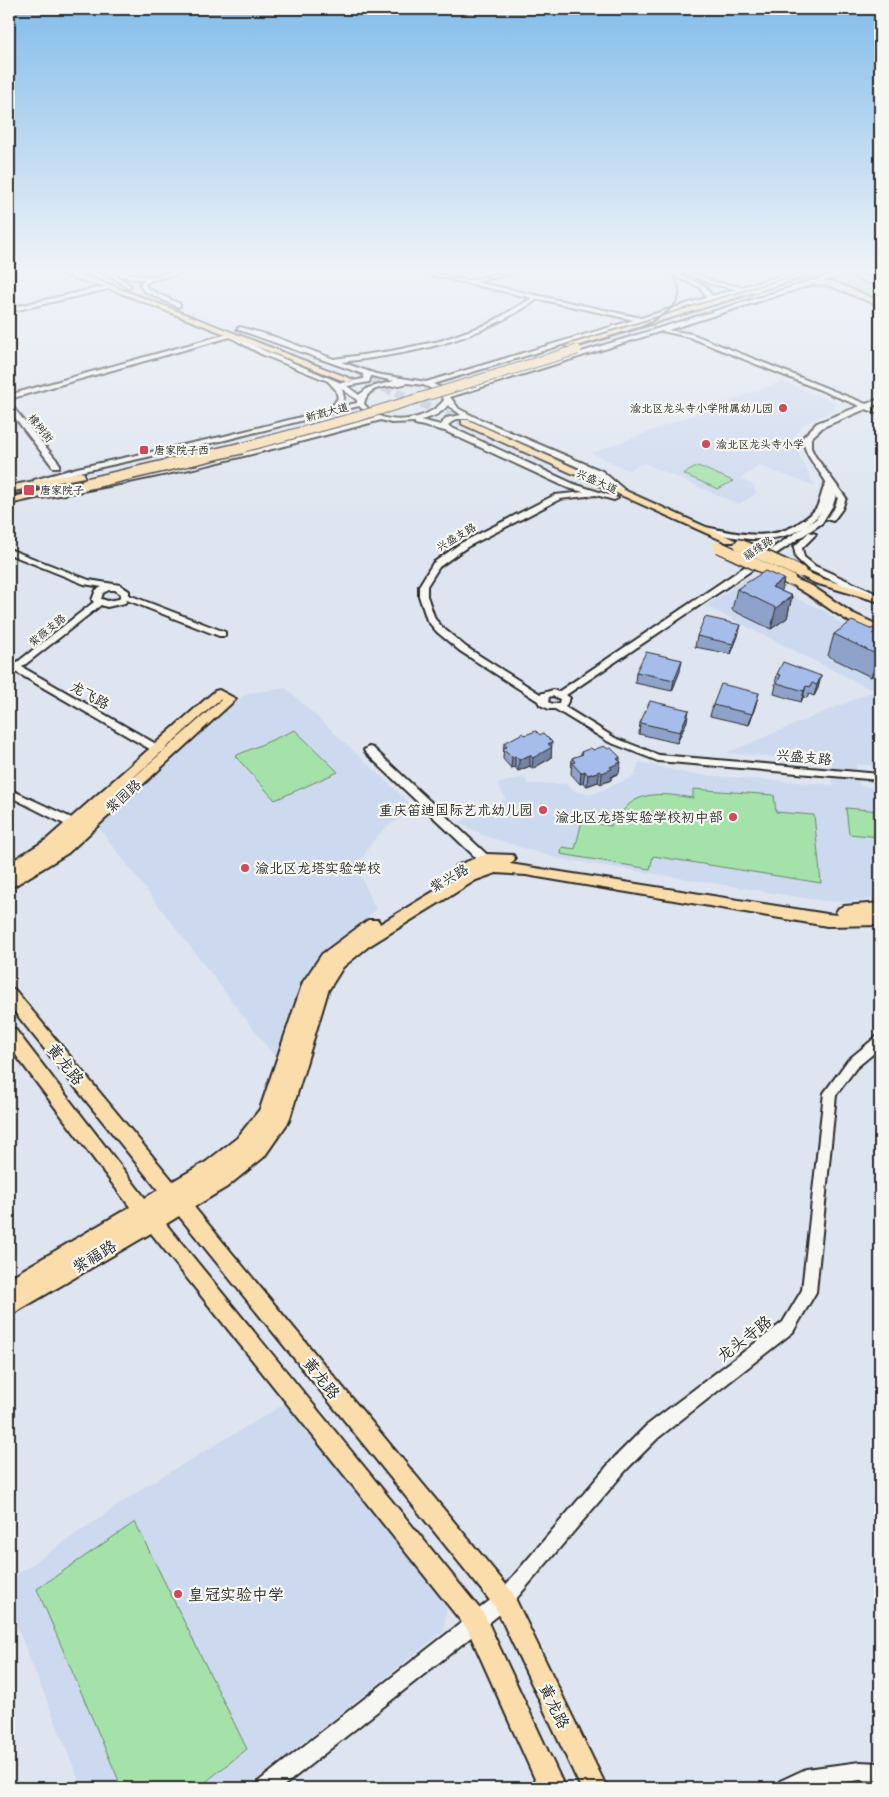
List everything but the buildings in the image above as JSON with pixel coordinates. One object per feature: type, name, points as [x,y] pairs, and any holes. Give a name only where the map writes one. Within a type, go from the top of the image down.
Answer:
[{"type":"main road","points":[[288,354],[358,377]]},
{"type":"main road","points":[[301,354],[358,377]]},
{"type":"main road","name":"新溉大道","points":[[9,489],[234,450],[360,416],[555,354]]},
{"type":"main road","name":"兴盛大道","points":[[460,424],[619,495],[730,540],[819,581]]},
{"type":"main road","name":"新溉大道","points":[[9,501],[81,476]]},
{"type":"main road","name":"兴盛大道","points":[[619,495],[719,547],[808,588]]},
{"type":"main road","points":[[819,581],[878,598]]},
{"type":"main road","points":[[819,581],[880,609]]},
{"type":"main road","points":[[808,588],[880,621]]},
{"type":"main road","points":[[808,588],[848,615],[880,630]]},
{"type":"main road","name":"紫园路","points":[[9,870],[51,844],[224,696],[63,849],[9,884]]},
{"type":"main road","name":"紫兴路","points":[[175,1199],[221,1181],[258,1151],[283,1116],[320,990],[337,964],[364,942],[490,864],[530,862],[826,911],[843,912],[880,908]]},
{"type":"main road","name":"紫兴路","points":[[490,864],[827,920],[847,922],[880,919]]},
{"type":"main road","name":"黄龙路","points":[[9,994],[504,1600],[594,1788]]},
{"type":"main road","name":"黄龙路","points":[[9,1034],[148,1215],[476,1622],[552,1788]]},
{"type":"main road","points":[[113,1226],[125,1206],[126,1187]]},
{"type":"main road","name":"紫福路","points":[[9,1308],[175,1199]]},
{"type":"main road","name":"紫福路","points":[[9,1288],[113,1226],[148,1215]]},
{"type":"street","points":[[9,397],[163,354]]},
{"type":"street","points":[[265,354],[341,385],[360,401],[364,410],[380,418],[460,424],[599,473],[619,495]]},
{"type":"street","points":[[316,354],[335,361],[358,377],[426,384],[442,391],[457,410],[460,424],[556,479],[598,493]]},
{"type":"street","points":[[335,361],[385,354]]},
{"type":"street","points":[[426,384],[526,354]]},
{"type":"street","name":"新溉大道","points":[[447,399],[484,385],[584,354]]},
{"type":"street","points":[[737,354],[880,412]]},
{"type":"street","points":[[463,373],[458,377],[459,381],[465,384],[484,385]]},
{"type":"street","points":[[341,385],[351,385],[367,381],[368,377],[358,377]]},
{"type":"street","points":[[324,414],[336,406],[341,398],[339,390],[331,381]]},
{"type":"street","name":"新溉大道","points":[[21,487],[39,482],[81,476],[324,414],[360,401],[371,388],[404,382]]},
{"type":"street","points":[[411,421],[437,414],[445,408],[447,399]]},
{"type":"street","name":"福缘路","points":[[542,699],[550,693],[561,694],[819,521],[831,507],[834,494],[830,482],[810,451],[807,437],[820,425],[880,400]]},
{"type":"street","name":"橡树街","points":[[9,406],[56,465]]},
{"type":"street","points":[[324,414],[341,416],[347,421],[342,429]]},
{"type":"street","name":"新溉大道","points":[[21,498],[89,489],[342,429],[380,418]]},
{"type":"street","points":[[39,482],[49,475],[56,465],[81,476]]},
{"type":"street","points":[[556,479],[560,485],[558,497],[598,493],[619,495]]},
{"type":"street","points":[[706,530],[760,539],[776,538],[788,534],[811,518],[822,505],[830,482]]},
{"type":"street","points":[[830,482],[842,498],[838,509],[827,523],[804,539],[798,547],[800,558],[812,568],[878,598]]},
{"type":"street","name":"兴盛支路","points":[[542,699],[463,649],[440,630],[429,613],[423,596],[423,586],[436,565],[450,554],[558,497]]},
{"type":"street","points":[[9,551],[87,582],[125,590],[126,597]]},
{"type":"street","points":[[87,582],[97,598],[112,604],[126,597],[222,634]]},
{"type":"street","points":[[97,598],[107,588],[117,587]]},
{"type":"street","name":"紫薇支路","points":[[11,669],[97,598]]},
{"type":"street","name":"龙飞路","points":[[11,669],[159,750]]},
{"type":"street","points":[[542,699],[548,706],[558,707],[565,700],[561,694]]},
{"type":"street","name":"兴盛支路","points":[[558,707],[612,740],[658,758],[880,777]]},
{"type":"street","points":[[369,750],[490,864]]},
{"type":"street","points":[[9,792],[74,824]]},
{"type":"street","name":"龙头寺路","points":[[266,1788],[504,1600],[621,1463],[652,1432],[788,1327],[808,1292],[830,1093],[852,1064],[880,1041]]},
{"type":"street","points":[[787,1788],[806,1778],[860,1771],[880,1772]]},
{"type":"shaded area","name":"渝北区龙头寺小学","points":[[783,381],[836,403],[833,410],[804,424],[796,434],[795,447],[815,486],[760,466],[740,478],[754,486],[756,493],[738,504],[644,463],[628,470],[592,453]]},
{"type":"shaded area","name":"渝北区龙塔实验学校初中部","points":[[749,577],[825,611],[840,623],[880,641],[880,766],[856,764],[859,786],[880,788],[880,898],[847,902],[824,901],[555,858],[482,835],[460,822],[506,799],[497,784],[524,777],[528,784],[566,784],[577,792],[593,794],[635,776],[639,762],[690,774],[833,785],[830,762],[727,753],[874,691],[706,606]]},
{"type":"shaded area","name":"渝北区龙塔实验学校","points":[[286,688],[416,809],[385,828],[371,843],[362,859],[361,876],[376,910],[318,955],[300,985],[275,1057],[98,827],[247,693]]},
{"type":"shaded area","name":"皇冠实验中学","points":[[288,1402],[447,1603],[444,1631],[246,1788],[82,1788],[9,1607],[9,1580],[146,1486]]},
{"type":"green space","points":[[698,466],[733,481],[718,489],[683,474]]},
{"type":"green space","points":[[295,730],[338,772],[275,800],[235,756]]},
{"type":"green space","points":[[693,789],[774,795],[776,812],[814,815],[821,883],[653,856],[650,869],[561,854],[562,847],[575,849],[582,821],[611,826],[613,814],[620,815],[635,800],[653,795],[693,798]]},
{"type":"green space","points":[[846,808],[880,811],[880,837],[849,834]]},
{"type":"green space","points":[[135,1522],[247,1749],[198,1788],[122,1788],[37,1589]]},
{"type":"tunnel","points":[[359,377],[465,422]]},
{"type":"railway","points":[[220,449],[407,400],[556,354]]},
{"type":"railway","points":[[9,496],[225,448]]},
{"type":"place","name":"渝北区龙头寺小学附属幼儿园","points":[[783,408]]},
{"type":"place","name":"渝北区龙头寺小学","points":[[706,444]]},
{"type":"place","name":"唐家院子西","points":[[144,450]]},
{"type":"place","name":"唐家院子","points":[[29,490]]},
{"type":"place","name":"重庆笛迪国际艺术幼儿园","points":[[543,810]]},
{"type":"place","name":"渝北区龙塔实验学校初中部","points":[[733,817]]},
{"type":"place","name":"渝北区龙塔实验学校","points":[[245,868]]},
{"type":"place","name":"皇冠实验中学","points":[[178,1594]]}]
